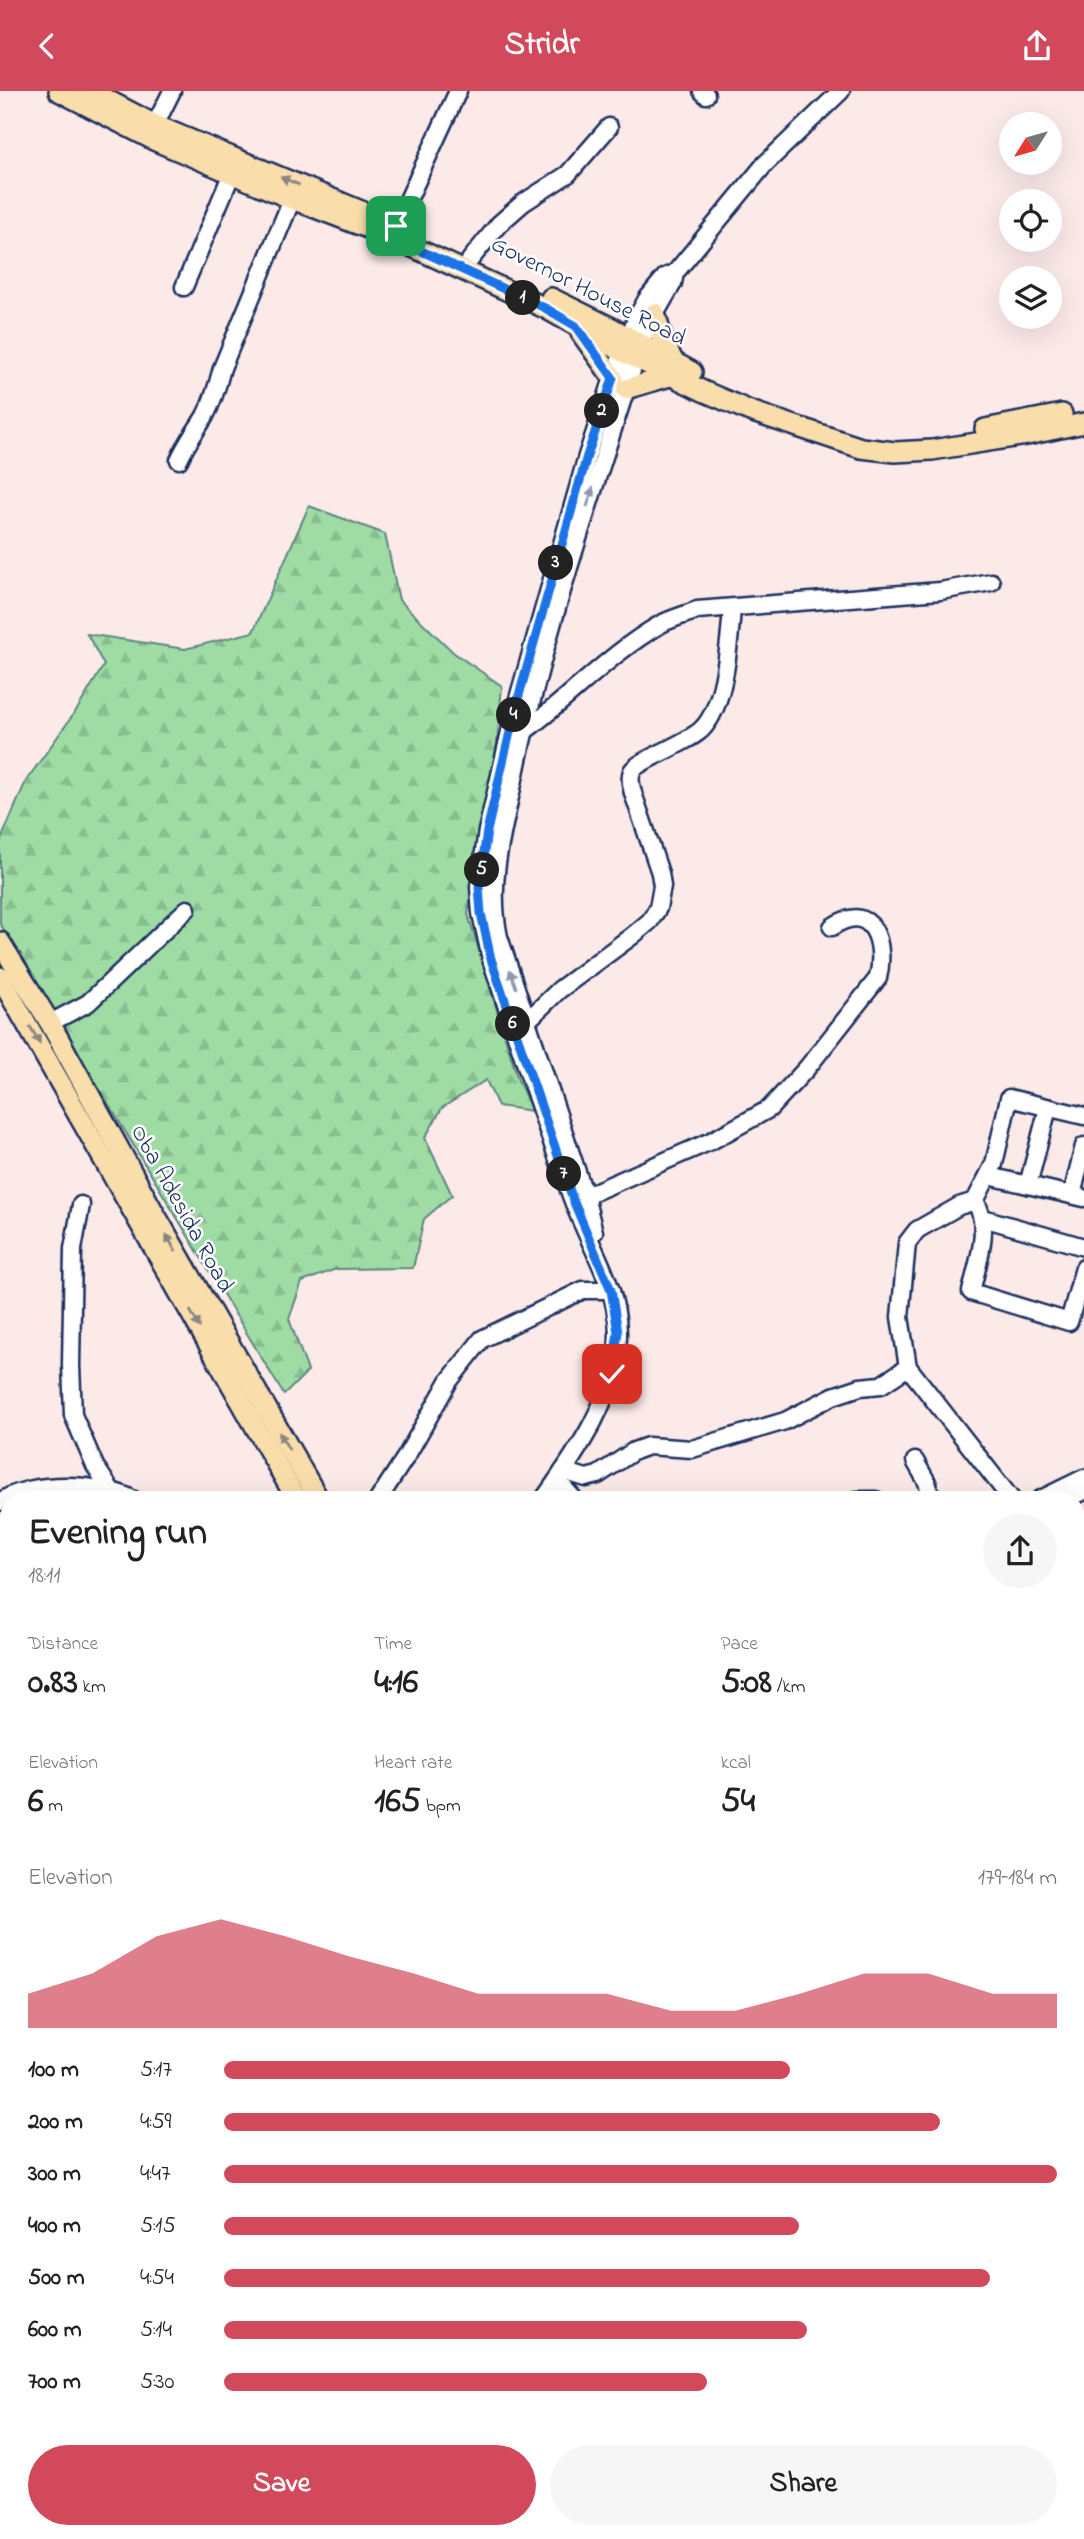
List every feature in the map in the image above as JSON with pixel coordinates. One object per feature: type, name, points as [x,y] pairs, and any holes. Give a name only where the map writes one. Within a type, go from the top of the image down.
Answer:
[{"type":"main road","name":"Governor House Road","points":[[58,91],[156,141],[292,199],[470,260],[750,411],[861,448],[895,453],[932,450],[1084,423]]},
{"type":"main road","name":"Governor House Road","points":[[90,91],[155,125],[393,232],[576,326],[632,348]]},
{"type":"main road","points":[[576,326],[619,383],[672,370],[657,328],[655,313]]},
{"type":"main road","name":"Governor House Road","points":[[672,370],[711,382],[824,426],[887,440],[955,434],[1084,410]]},
{"type":"main road","name":"Oba Adesida Road","points":[[0,942],[50,1023],[158,1220],[314,1491]]},
{"type":"main road","name":"Oba Adesida Road","points":[[0,977],[292,1491]]},
{"type":"street","points":[[155,125],[172,91]]},
{"type":"street","points":[[393,232],[458,91]]},
{"type":"street","points":[[549,1491],[600,1406],[612,1374],[618,1332],[611,1290],[573,1200],[491,959],[481,913],[479,887],[487,831],[516,706],[580,482],[648,299],[666,277],[674,273],[765,164],[841,91]]},
{"type":"street","points":[[470,260],[499,225],[523,203],[568,174],[609,127]]},
{"type":"street","points":[[184,287],[232,173]]},
{"type":"street","points":[[179,460],[206,414],[222,367],[292,199]]},
{"type":"street","points":[[632,348],[673,283],[674,273]]},
{"type":"street","points":[[583,1290],[600,1261],[597,1240],[585,1196],[525,1023],[495,919],[494,884],[502,828],[522,733],[619,383]]},
{"type":"street","points":[[522,733],[557,707],[614,656],[663,623],[697,610],[940,591],[991,582]]},
{"type":"street","points":[[525,1023],[559,990],[650,921],[658,908],[662,886],[633,793],[630,781],[632,771],[640,763],[681,744],[708,723],[726,669],[732,609]]},
{"type":"street","points":[[50,1023],[88,1003],[187,909]]},
{"type":"street","points":[[585,1196],[740,1127],[769,1109],[792,1084],[878,978],[881,966],[874,926],[852,919],[832,927]]},
{"type":"street","points":[[1005,1491],[908,1367],[900,1317],[907,1243],[917,1230],[959,1206],[975,1201],[994,1164],[1009,1098],[1084,1116]]},
{"type":"street","points":[[1028,1185],[1048,1108]]},
{"type":"street","points":[[989,1176],[1078,1197],[1084,1146]]},
{"type":"street","points":[[975,1201],[982,1218],[983,1232],[971,1292],[1069,1322],[1084,1268]]},
{"type":"street","points":[[81,1205],[73,1249],[73,1415],[96,1467],[111,1490],[96,1491]]},
{"type":"street","points":[[982,1218],[1084,1247]]},
{"type":"street","points":[[384,1491],[449,1381],[472,1348],[482,1339],[583,1290],[611,1290]]},
{"type":"street","points":[[560,1476],[586,1478],[598,1475],[634,1451],[648,1446],[692,1449],[785,1421],[832,1395],[860,1387],[881,1385],[908,1367]]},
{"type":"street","points":[[915,1461],[928,1482],[930,1491]]},
{"type":"street","points":[[560,1476],[569,1491]]},
{"type":"street","points":[[1057,1491],[1084,1478]]},
{"type":"green space","points":[[309,506],[385,534],[399,600],[454,653],[502,686],[497,743],[468,914],[518,1080],[532,1111],[498,1106],[486,1080],[442,1108],[425,1138],[452,1195],[424,1219],[413,1268],[336,1269],[302,1282],[289,1319],[308,1371],[284,1395],[0,924],[0,842],[26,781],[78,708],[104,665],[87,634],[185,649],[253,632]]},
{"type":"route","points":[[396,226],[391,237],[545,308],[576,326],[613,378],[587,456],[516,706],[487,831],[479,887],[481,913],[491,959],[573,1200],[611,1290],[618,1332],[612,1374]]}]
